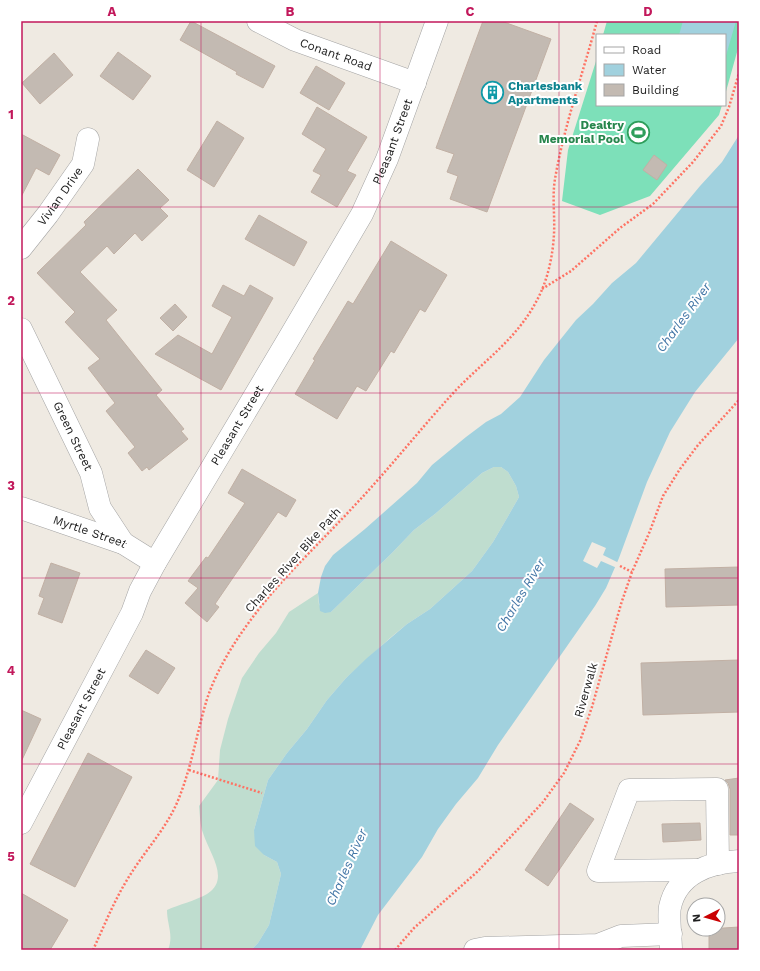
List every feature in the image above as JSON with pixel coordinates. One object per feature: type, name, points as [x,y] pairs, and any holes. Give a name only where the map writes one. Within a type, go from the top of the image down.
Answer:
[{"type":"street","name":"Conant Road","points":[[258,21],[295,40],[415,83]]},
{"type":"street","name":"Pleasant Street","points":[[21,823],[132,613],[140,591],[155,563],[362,214],[387,159],[437,21]]},
{"type":"street","name":"Vivian Drive","points":[[21,248],[48,214],[83,164],[88,139]]},
{"type":"street","name":"Green Street","points":[[21,329],[91,473],[100,508],[123,543]]},
{"type":"street","name":"Myrtle Street","points":[[21,508],[123,543],[155,563]]},
{"type":"street","points":[[717,788],[729,862],[691,875],[598,871],[629,790],[717,788]]},
{"type":"street","points":[[475,950],[485,948],[598,945],[620,936],[671,942],[670,907],[675,893],[691,875]]},
{"type":"path","name":"Charles River Bike Path","points":[[93,950],[131,873],[167,823],[178,800],[190,770],[207,701],[214,680],[243,631],[273,592],[355,505],[466,380],[502,348],[532,310],[542,290],[551,263],[554,235],[553,200],[558,166],[565,136],[598,21]]},
{"type":"path","points":[[542,290],[571,271],[620,228],[653,204],[693,162],[721,126],[729,107],[739,73]]},
{"type":"path","name":"Riverwalk","points":[[395,950],[414,928],[477,872],[543,802],[564,773],[580,741],[590,714],[621,604],[632,572],[663,496],[680,469],[698,445],[739,400]]},
{"type":"path","points":[[620,566],[632,572]]},
{"type":"path","points":[[190,770],[262,792]]},
{"type":"green space","points":[[607,21],[739,21],[739,45],[726,91],[726,34],[603,34]]},
{"type":"green space","name":"Dealtry Memorial Pool","points":[[596,61],[596,106],[722,106],[719,115],[650,196],[600,215],[562,201],[568,150]]},
{"type":"green space","points":[[494,467],[501,467],[508,472],[516,486],[519,497],[493,542],[472,571],[430,609],[407,624],[390,638],[346,678],[327,700],[268,780],[254,830],[264,855],[277,862],[281,874],[269,925],[258,943],[251,950],[168,950],[170,945],[170,935],[167,910],[207,894],[214,888],[217,881],[218,873],[202,830],[199,806],[218,780],[220,750],[228,719],[242,678],[259,653],[276,633],[289,612],[318,593],[319,605],[331,612],[414,530],[435,514],[482,473]]},
{"type":"water","points":[[683,21],[736,21],[726,56],[726,34],[679,34]]},
{"type":"water","name":"Charles River","points":[[739,135],[739,338],[695,392],[670,432],[647,482],[619,558],[606,588],[498,745],[478,778],[456,804],[438,829],[422,857],[378,915],[360,950],[251,950],[258,943],[269,925],[281,874],[277,862],[264,855],[255,846],[254,830],[268,780],[327,700],[346,678],[407,624],[430,609],[472,571],[493,542],[519,497],[516,486],[508,472],[501,467],[494,467],[482,473],[435,514],[414,530],[331,612],[325,613],[320,611],[318,593],[325,566],[333,555],[417,483],[432,465],[486,422],[501,414],[520,397],[544,360],[576,320],[612,283],[636,263],[722,162]]},
{"type":"pier","points":[[592,542],[606,548],[603,555],[619,563],[617,568],[601,561],[597,568],[583,561]]},
{"type":"building","points":[[191,21],[275,66],[263,88],[236,74],[237,72],[180,40]]},
{"type":"building","name":"Charlesbank Apartments","points":[[483,21],[501,21],[551,39],[487,212],[450,199],[458,176],[447,172],[454,154],[436,148]]},
{"type":"building","points":[[118,52],[151,76],[133,100],[100,76]]},
{"type":"building","points":[[54,53],[73,75],[40,104],[22,83]]},
{"type":"building","points":[[316,66],[345,83],[329,110],[300,93]]},
{"type":"building","points":[[317,107],[367,137],[347,171],[356,175],[337,207],[311,192],[321,175],[313,171],[326,149],[302,134]]},
{"type":"building","points":[[217,121],[244,138],[214,187],[187,170]]},
{"type":"building","points":[[21,134],[60,155],[49,175],[36,168],[21,197]]},
{"type":"building","points":[[654,155],[667,165],[657,180],[643,170]]},
{"type":"building","points":[[138,169],[169,200],[160,208],[168,216],[142,241],[135,233],[114,254],[107,246],[80,272],[117,310],[106,320],[162,390],[156,395],[184,429],[181,431],[188,439],[149,470],[147,467],[142,471],[128,453],[135,447],[106,411],[115,403],[88,368],[100,359],[65,322],[75,312],[37,273],[86,225],[84,222]]},
{"type":"building","points":[[259,215],[307,242],[294,266],[245,239]]},
{"type":"building","points":[[391,241],[447,275],[425,312],[420,309],[394,353],[391,351],[366,391],[357,386],[337,419],[295,394],[315,360],[313,359],[348,301],[353,304]]},
{"type":"building","points":[[223,285],[244,296],[250,285],[273,298],[221,390],[155,354],[178,335],[212,354],[232,317],[212,306]]},
{"type":"building","points":[[175,304],[187,317],[173,331],[160,318]]},
{"type":"building","points":[[242,469],[296,500],[286,517],[278,512],[215,604],[219,607],[207,622],[185,603],[198,588],[188,581],[206,557],[208,558],[245,503],[228,493]]},
{"type":"building","points":[[51,563],[80,573],[62,623],[38,614],[44,598],[39,596]]},
{"type":"building","points":[[739,567],[739,605],[666,607],[665,569]]},
{"type":"building","points":[[146,650],[175,668],[158,694],[129,676]]},
{"type":"building","points":[[739,660],[739,712],[643,715],[641,663]]},
{"type":"building","points":[[21,710],[41,719],[21,762]]},
{"type":"building","points":[[88,753],[132,777],[75,887],[30,864]]},
{"type":"building","points":[[739,778],[739,835],[730,835],[730,789],[725,780]]},
{"type":"building","points":[[570,803],[594,819],[548,886],[525,870]]},
{"type":"building","points":[[700,823],[701,840],[663,842],[662,824]]},
{"type":"building","points":[[21,893],[68,920],[50,950],[21,950]]},
{"type":"building","points":[[739,927],[739,950],[709,950],[709,937],[726,937],[726,928]]},
{"type":"place","name":"Charlesbank Apartments","points":[[493,93]]},
{"type":"place","name":"Dealtry Memorial Pool","points":[[639,132]]}]
